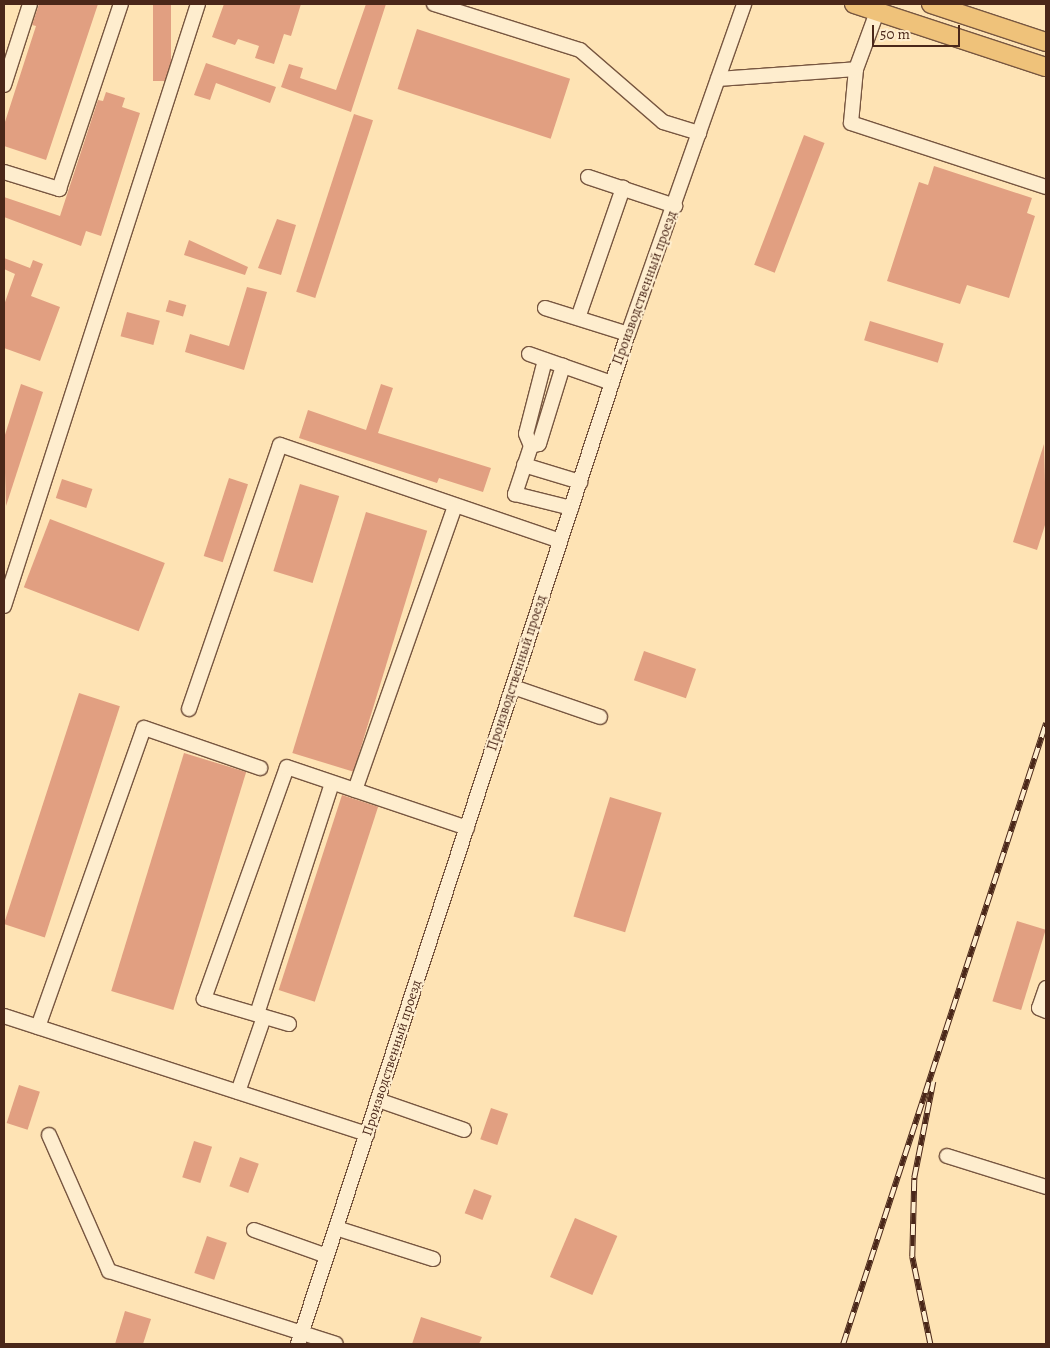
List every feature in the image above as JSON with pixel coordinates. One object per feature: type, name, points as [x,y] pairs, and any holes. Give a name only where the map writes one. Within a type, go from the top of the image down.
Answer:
[{"type":"main road","points":[[854,4],[1046,67]]},
{"type":"main road","points":[[931,4],[1046,42]]},
{"type":"street","points":[[4,85],[30,4]]},
{"type":"street","points":[[4,172],[59,189],[121,4]]},
{"type":"street","points":[[4,606],[198,4]]},
{"type":"street","points":[[434,4],[580,50],[663,122],[699,133]]},
{"type":"street","name":"Производственный проезд","points":[[300,1338],[628,334],[675,206],[744,4]]},
{"type":"street","points":[[878,12],[856,69],[852,123],[1046,187]]},
{"type":"street","points":[[718,79],[856,69]]},
{"type":"street","points":[[588,177],[675,206]]},
{"type":"street","points":[[578,318],[623,188]]},
{"type":"street","points":[[545,308],[628,334]]},
{"type":"street","points":[[529,354],[612,383]]},
{"type":"street","points":[[545,360],[526,434],[531,446],[515,494],[571,508]]},
{"type":"street","points":[[531,446],[539,444],[563,366]]},
{"type":"street","points":[[189,708],[280,445],[560,541]]},
{"type":"street","points":[[524,465],[580,482]]},
{"type":"street","points":[[355,790],[455,506]]},
{"type":"street","points":[[513,687],[600,717]]},
{"type":"street","points":[[38,1027],[144,728],[260,768]]},
{"type":"street","points":[[289,1024],[204,999],[287,767],[467,828]]},
{"type":"street","points":[[238,1092],[330,786]]},
{"type":"street","points":[[1046,988],[1039,1008],[1046,1011]]},
{"type":"street","points":[[4,1016],[367,1134]]},
{"type":"street","points":[[378,1100],[464,1130]]},
{"type":"street","points":[[49,1135],[110,1271],[300,1338],[336,1344]]},
{"type":"street","points":[[947,1156],[1046,1187]]},
{"type":"street","points":[[336,1228],[433,1259]]},
{"type":"street","points":[[254,1230],[327,1256]]},
{"type":"building","points":[[39,4],[98,4],[46,160],[4,146],[4,125],[36,26],[32,25]]},
{"type":"building","points":[[153,4],[171,4],[171,81],[153,81]]},
{"type":"building","points":[[224,4],[301,4],[291,36],[284,34],[274,64],[255,58],[259,46],[238,39],[235,45],[212,37]]},
{"type":"building","points":[[366,4],[386,4],[351,112],[281,87],[289,64],[303,68],[300,78],[336,90]]},
{"type":"building","points":[[417,29],[570,79],[551,139],[398,89]]},
{"type":"building","points":[[206,63],[276,87],[270,103],[216,83],[210,100],[194,95]]},
{"type":"building","points":[[106,92],[125,98],[122,107],[140,113],[101,236],[86,231],[81,246],[4,217],[4,197],[60,216],[98,100],[103,101]]},
{"type":"building","points":[[354,114],[373,120],[315,298],[296,292]]},
{"type":"building","points":[[804,135],[825,143],[775,273],[754,265]]},
{"type":"building","points":[[934,166],[1032,198],[1027,213],[1035,216],[1009,298],[967,285],[960,304],[887,281],[919,182],[928,185]]},
{"type":"building","points":[[277,219],[296,225],[281,275],[258,268]]},
{"type":"building","points":[[189,240],[248,267],[245,275],[184,255]]},
{"type":"building","points":[[4,258],[30,268],[33,260],[43,264],[31,296],[60,307],[40,361],[4,348],[4,305],[15,274],[4,269]]},
{"type":"building","points":[[247,287],[267,292],[244,370],[185,352],[190,334],[229,346]]},
{"type":"building","points":[[169,300],[186,305],[183,316],[166,312]]},
{"type":"building","points":[[127,312],[160,321],[153,345],[121,336]]},
{"type":"building","points":[[870,321],[944,344],[938,363],[864,340]]},
{"type":"building","points":[[21,384],[43,392],[6,506],[4,438]]},
{"type":"building","points":[[381,384],[393,388],[378,433],[491,468],[483,492],[439,478],[437,483],[299,438],[308,410],[366,430]]},
{"type":"building","points":[[1044,444],[1046,522],[1037,550],[1013,542]]},
{"type":"building","points":[[229,478],[248,484],[223,562],[204,556]]},
{"type":"building","points":[[62,479],[92,489],[86,508],[56,498]]},
{"type":"building","points":[[300,484],[339,496],[313,583],[273,571]]},
{"type":"building","points":[[366,512],[427,531],[354,772],[292,753]]},
{"type":"building","points":[[50,519],[165,563],[139,631],[24,587]]},
{"type":"building","points":[[644,651],[696,669],[686,698],[634,680]]},
{"type":"building","points":[[79,693],[120,706],[45,937],[4,924]]},
{"type":"building","points":[[184,753],[246,772],[173,1010],[111,991]]},
{"type":"building","points":[[342,795],[378,807],[315,1002],[279,990]]},
{"type":"building","points":[[610,797],[662,813],[625,932],[573,917]]},
{"type":"building","points":[[1017,921],[1046,930],[1021,1010],[992,1001]]},
{"type":"building","points":[[19,1085],[40,1092],[28,1130],[7,1123]]},
{"type":"building","points":[[491,1108],[508,1114],[497,1145],[480,1139]]},
{"type":"building","points":[[194,1141],[212,1147],[200,1183],[182,1177]]},
{"type":"building","points":[[240,1157],[259,1164],[248,1193],[229,1186]]},
{"type":"building","points":[[474,1189],[492,1196],[482,1220],[465,1213]]},
{"type":"building","points":[[575,1218],[617,1236],[592,1295],[550,1277]]},
{"type":"building","points":[[207,1236],[227,1243],[214,1280],[194,1273]]},
{"type":"building","points":[[125,1311],[151,1319],[143,1344],[115,1344]]},
{"type":"building","points":[[421,1317],[482,1337],[479,1344],[412,1344]]},
{"type":"railway","points":[[843,1344],[1046,723]]},
{"type":"railway","points":[[930,1344],[912,1257],[914,1178],[933,1082]]}]
